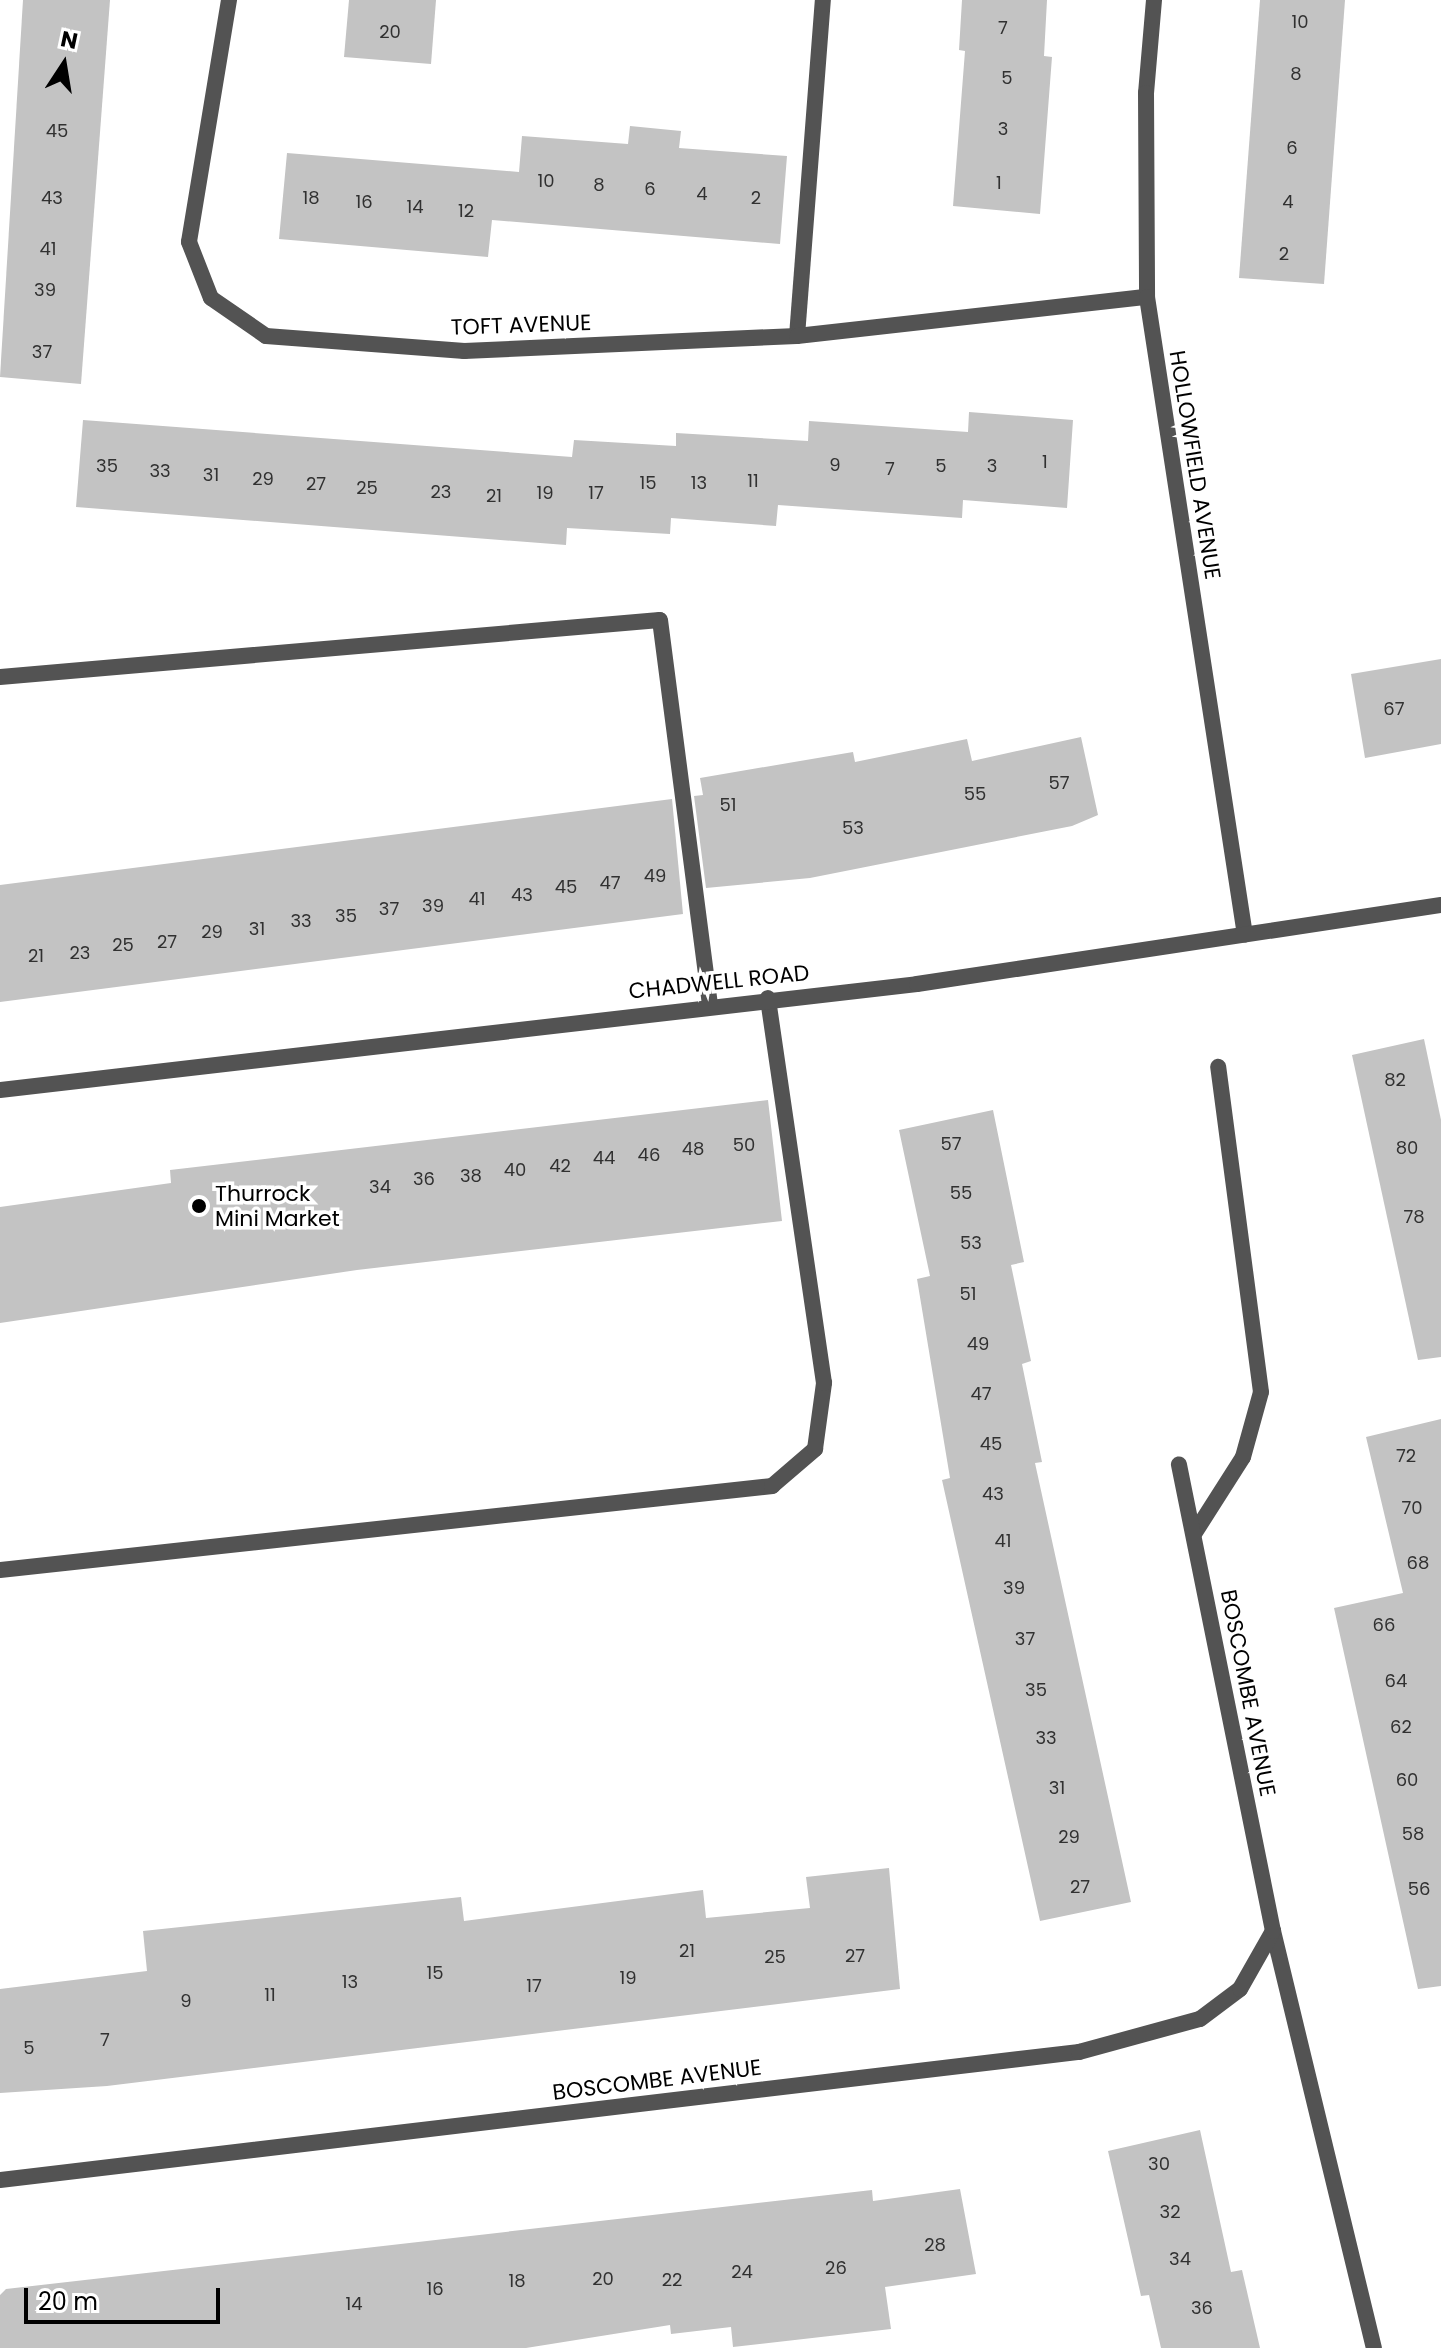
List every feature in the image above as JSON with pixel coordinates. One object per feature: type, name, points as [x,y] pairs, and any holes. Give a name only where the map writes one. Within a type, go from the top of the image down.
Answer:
[{"type":"street","name":"TOFT AVENUE","points":[[229,0],[189,242],[211,298],[266,336],[464,351],[797,336],[1147,297]]},
{"type":"street","points":[[797,336],[823,0]]},
{"type":"street","name":"HOLLOWFIELD AVENUE","points":[[1154,0],[1146,93],[1147,297],[1245,935]]},
{"type":"street","points":[[0,677],[660,620],[710,1004]]},
{"type":"street","name":"CHADWELL ROAD","points":[[0,1090],[768,998],[1245,935],[1441,905]]},
{"type":"street","points":[[0,1570],[772,1486],[815,1449],[824,1383],[768,998]]},
{"type":"street","points":[[1194,1534],[1243,1457],[1261,1392],[1218,1067]]},
{"type":"street","name":"BOSCOMBE AVENUE","points":[[1179,1464],[1273,1931],[1374,2348]]},
{"type":"street","name":"BOSCOMBE AVENUE","points":[[0,2180],[1079,2052],[1200,2019],[1240,1989],[1273,1931]]},
{"type":"building","points":[[23,0],[110,0],[81,384],[0,377]]},
{"type":"building","points":[[349,0],[436,0],[431,64],[344,57]]},
{"type":"building","points":[[962,0],[1047,0],[1044,56],[1052,57],[1040,214],[953,206],[965,51],[959,50]]},
{"type":"building","points":[[1260,0],[1345,0],[1324,284],[1239,278]]},
{"type":"building","points":[[630,126],[681,131],[679,148],[787,156],[780,244],[492,220],[488,257],[279,239],[287,153],[519,172],[522,136],[628,144]]},
{"type":"building","points":[[969,412],[1073,420],[1067,508],[963,500],[962,518],[778,505],[776,526],[671,518],[670,534],[567,528],[566,545],[76,507],[83,420],[572,457],[574,440],[676,446],[676,433],[808,441],[809,421],[968,432]]},
{"type":"building","points":[[1441,659],[1441,744],[1365,758],[1351,674]]},
{"type":"building","points":[[1081,737],[1098,815],[1072,826],[810,878],[706,888],[694,796],[703,795],[700,778],[853,752],[855,762],[967,739],[972,761]]},
{"type":"building","points":[[672,799],[683,914],[0,1002],[0,885]]},
{"type":"building","points":[[1424,1039],[1441,1120],[1441,1357],[1418,1360],[1352,1055]]},
{"type":"building","points":[[768,1100],[782,1221],[357,1270],[0,1323],[0,1207],[171,1183],[170,1170]]},
{"type":"building","points":[[993,1110],[1024,1262],[1011,1265],[1031,1361],[1022,1364],[1042,1462],[1035,1463],[1131,1902],[1040,1921],[942,1480],[950,1478],[917,1279],[930,1276],[899,1130]]},
{"type":"building","points":[[1441,1419],[1441,1986],[1418,1989],[1334,1608],[1403,1593],[1366,1437]]},
{"type":"building","points":[[889,1868],[900,1989],[107,2086],[0,2093],[0,1989],[147,1971],[143,1931],[461,1897],[464,1921],[703,1890],[706,1918],[810,1908],[806,1877]]},
{"type":"building","points":[[1200,2130],[1231,2272],[1242,2270],[1260,2348],[1161,2348],[1149,2295],[1141,2296],[1108,2151]]},
{"type":"building","points":[[960,2189],[976,2274],[885,2287],[891,2329],[733,2347],[731,2327],[671,2334],[670,2325],[526,2348],[0,2348],[0,2295],[6,2289],[872,2190],[873,2201]]},
{"type":"place","name":"Thurrock Mini Market","points":[[199,1206]]}]
